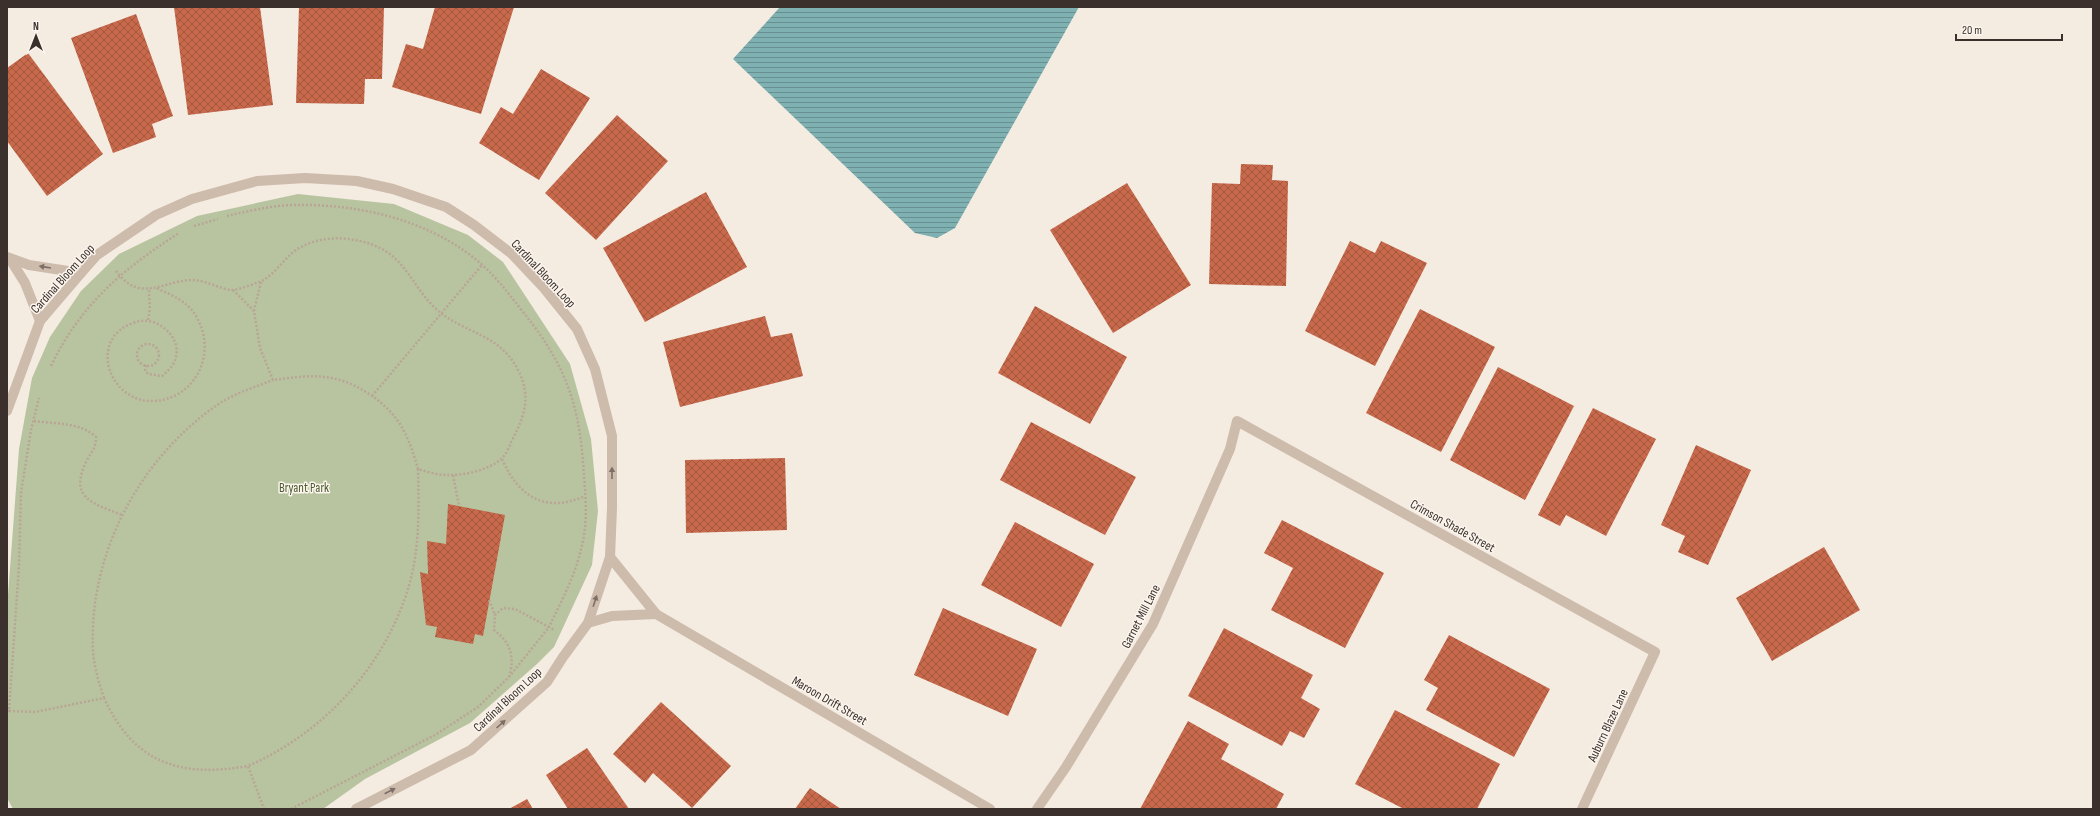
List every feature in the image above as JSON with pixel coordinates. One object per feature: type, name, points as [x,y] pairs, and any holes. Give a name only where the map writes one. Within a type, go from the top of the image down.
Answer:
[{"type":"street","name":"Cardinal Bloom Loop","points":[[7,411],[40,321],[97,255],[156,215],[192,199],[257,181],[305,178],[357,181],[393,189],[446,207],[512,254],[544,288],[578,329],[595,369],[612,436],[610,557],[588,622],[563,657],[548,682],[471,750],[356,809]]},
{"type":"street","points":[[8,258],[29,265],[81,273]]},
{"type":"street","points":[[8,258],[25,283],[40,321]]},
{"type":"street","name":"Crimson Shade Street","points":[[1237,421],[1655,652]]},
{"type":"street","name":"Garnet Mill Lane","points":[[1037,809],[1066,767],[1153,624],[1230,449],[1237,421]]},
{"type":"street","points":[[610,557],[656,614]]},
{"type":"street","points":[[588,622],[612,616],[656,614]]},
{"type":"street","name":"Maroon Drift Street","points":[[656,614],[990,809]]},
{"type":"street","name":"Auburn Blaze Lane","points":[[1582,809],[1655,652]]},
{"type":"path","points":[[191,228],[255,210],[295,205],[369,210],[439,236],[482,265],[529,319],[552,349],[564,374],[578,423],[585,496],[585,529],[582,549],[572,576],[549,627],[509,677],[478,707],[435,735],[291,809]]},
{"type":"path","points":[[49,371],[60,347],[101,292],[120,275],[153,250],[184,230]]},
{"type":"path","points":[[232,290],[261,282],[292,252],[313,242],[336,238],[362,242],[382,249],[395,258],[422,294],[457,325],[480,333],[498,344],[511,358],[519,372],[524,389],[526,409],[520,425],[502,459],[486,467],[447,476],[418,469]]},
{"type":"path","points":[[372,396],[485,261]]},
{"type":"path","points":[[112,265],[130,285],[156,288],[172,282],[195,280],[232,290],[254,311]]},
{"type":"path","points":[[261,282],[254,311],[260,348],[273,380]]},
{"type":"path","points":[[148,320],[151,310],[149,305],[151,298],[149,288]]},
{"type":"path","points":[[146,366],[145,370],[148,374],[162,376],[171,369],[176,358],[176,346],[172,335],[163,326],[148,320],[139,321],[124,326],[112,338],[108,350],[108,365],[111,375],[117,385],[126,392],[138,398],[152,401],[168,400],[182,394],[197,376],[203,361],[205,347],[197,317],[187,305],[172,295],[156,288]]},
{"type":"path","points":[[148,343],[155,346],[159,356],[156,362],[146,366],[139,362],[137,352],[141,346],[148,343]]},
{"type":"path","points":[[299,377],[327,377],[352,385],[372,396],[394,416],[411,447],[418,469],[419,524],[414,558],[406,595],[389,634],[370,666],[342,702],[321,722],[273,755],[248,766],[210,770],[176,767],[153,758],[130,739],[114,720],[104,698],[97,675],[93,652],[96,599],[102,567],[122,515],[146,474],[191,425],[221,402],[273,380],[299,377]]},
{"type":"path","points":[[40,395],[21,493],[19,566],[8,711],[35,712],[104,698]]},
{"type":"path","points":[[34,421],[76,426],[88,430],[96,438],[96,447],[81,473],[79,481],[81,490],[90,502],[122,515]]},
{"type":"path","points":[[502,459],[509,475],[518,487],[532,498],[546,502],[561,502],[574,501],[585,496]]},
{"type":"path","points":[[453,475],[459,506]]},
{"type":"path","points":[[490,600],[495,615],[494,630],[503,637],[510,648],[512,665],[509,677]]},
{"type":"path","points":[[495,615],[503,608],[515,609],[559,634]]},
{"type":"path","points":[[248,766],[264,809]]},
{"type":"green space","name":"Bryant Park","points":[[298,194],[394,204],[468,235],[503,262],[570,364],[591,439],[598,511],[592,565],[554,647],[537,664],[470,723],[365,779],[323,809],[13,809],[7,798],[7,608],[19,449],[32,378],[50,337],[81,291],[119,254],[197,216]]},
{"type":"water","points":[[780,7],[1079,7],[955,228],[937,238],[915,233],[733,59]]},
{"type":"building","points":[[174,7],[260,7],[273,105],[188,115]]},
{"type":"building","points":[[299,7],[384,7],[382,79],[365,79],[364,104],[296,103]]},
{"type":"building","points":[[435,7],[514,7],[481,114],[392,87],[406,44],[423,49]]},
{"type":"building","points":[[136,14],[173,116],[152,124],[156,137],[113,153],[71,38]]},
{"type":"building","points":[[28,53],[103,154],[47,196],[7,141],[7,68]]},
{"type":"building","points":[[541,69],[590,98],[539,180],[479,143],[501,107],[513,114]]},
{"type":"building","points":[[617,115],[668,161],[596,240],[545,193]]},
{"type":"building","points":[[1241,164],[1273,165],[1272,180],[1288,181],[1286,286],[1209,284],[1212,183],[1240,184]]},
{"type":"building","points":[[1127,183],[1191,285],[1113,333],[1050,230]]},
{"type":"building","points":[[706,192],[747,267],[645,322],[603,248]]},
{"type":"building","points":[[1350,241],[1375,253],[1381,241],[1427,263],[1375,366],[1305,331]]},
{"type":"building","points":[[1035,306],[1127,357],[1090,424],[998,373]]},
{"type":"building","points":[[1420,309],[1495,347],[1441,452],[1366,413]]},
{"type":"building","points":[[765,316],[771,337],[792,333],[803,376],[680,407],[663,342]]},
{"type":"building","points":[[1498,367],[1574,406],[1525,500],[1450,460]]},
{"type":"building","points":[[1593,408],[1656,439],[1606,536],[1566,515],[1560,526],[1538,515]]},
{"type":"building","points":[[1031,422],[1136,477],[1105,535],[1000,480]]},
{"type":"building","points":[[1696,445],[1751,470],[1708,565],[1678,552],[1685,536],[1661,525]]},
{"type":"building","points":[[785,458],[787,530],[686,533],[685,460]]},
{"type":"building","points":[[448,504],[505,515],[483,636],[475,634],[473,644],[435,637],[437,627],[426,625],[420,572],[428,574],[427,541],[446,544]]},
{"type":"building","points":[[1282,520],[1384,573],[1345,648],[1271,610],[1293,568],[1264,553]]},
{"type":"building","points":[[1015,522],[1094,564],[1061,627],[981,585]]},
{"type":"building","points":[[1824,547],[1860,610],[1772,661],[1736,598]]},
{"type":"building","points":[[943,608],[1037,649],[1008,716],[914,675]]},
{"type":"building","points":[[1224,628],[1313,675],[1301,698],[1320,709],[1304,738],[1290,731],[1282,746],[1188,696]]},
{"type":"building","points":[[1449,635],[1550,689],[1514,757],[1426,710],[1438,688],[1424,680]]},
{"type":"building","points":[[661,702],[731,766],[692,808],[653,773],[645,783],[613,754]]},
{"type":"building","points":[[1395,710],[1500,764],[1477,809],[1404,809],[1355,784]]},
{"type":"building","points":[[1188,721],[1229,744],[1221,759],[1284,794],[1276,809],[1140,809]]},
{"type":"building","points":[[587,748],[629,809],[568,809],[546,775]]},
{"type":"building","points":[[810,788],[841,809],[795,809]]},
{"type":"building","points":[[527,799],[533,809],[509,809]]}]
